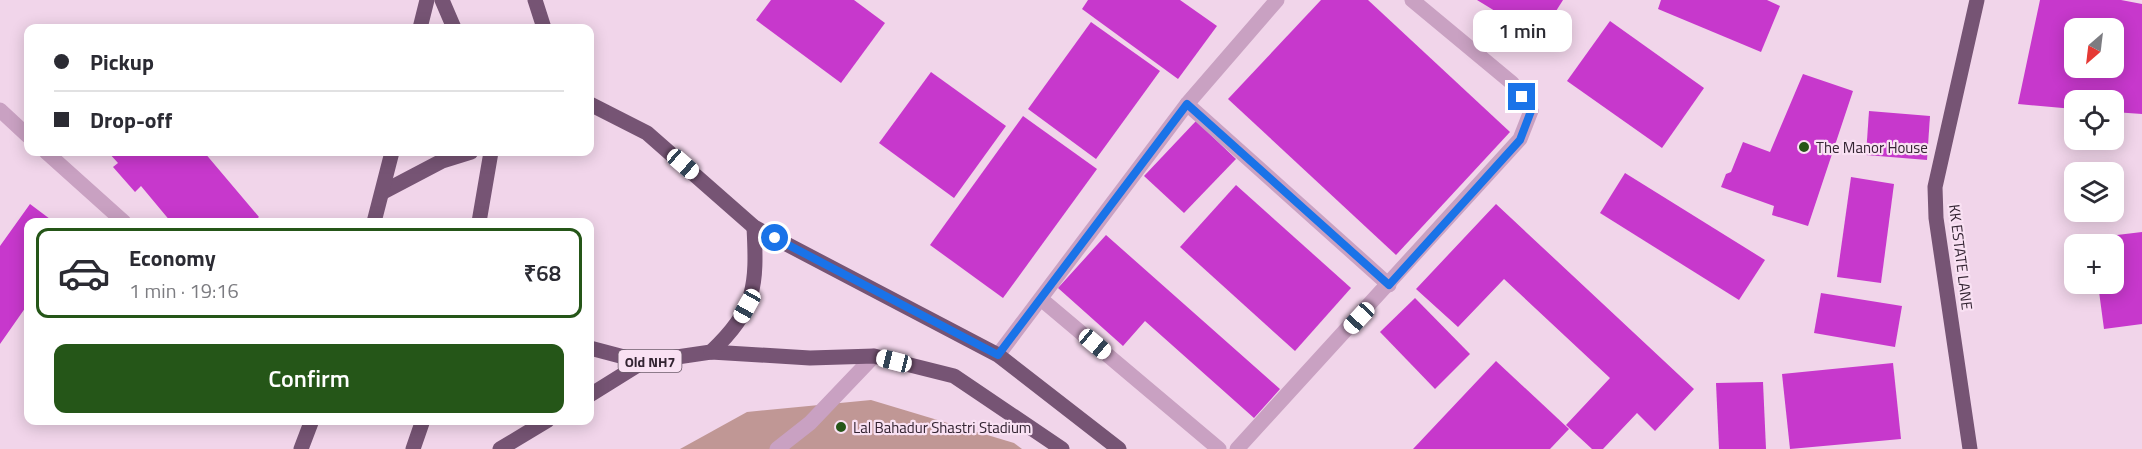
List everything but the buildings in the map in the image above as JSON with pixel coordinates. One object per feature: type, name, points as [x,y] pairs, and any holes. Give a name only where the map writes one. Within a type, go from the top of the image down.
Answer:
[{"type":"main road","points":[[421,24],[427,0]]},
{"type":"main road","points":[[442,0],[452,24]]},
{"type":"main road","points":[[535,0],[543,24]]},
{"type":"main road","name":"KK ESTATE LANE","points":[[1970,449],[1936,218],[1935,187],[1977,0]]},
{"type":"main road","points":[[594,106],[647,133],[754,227],[998,355],[1119,449]]},
{"type":"main road","points":[[375,218],[391,156]]},
{"type":"main road","points":[[383,192],[442,161],[458,156]]},
{"type":"main road","points":[[480,218],[490,156]]},
{"type":"main road","points":[[711,352],[733,332],[747,306],[756,278],[754,227]]},
{"type":"main road","name":"Old NH7","points":[[594,349],[642,363],[711,352]]},
{"type":"main road","points":[[711,352],[810,358],[874,356],[954,376],[1062,449]]},
{"type":"main road","points":[[594,393],[642,363]]},
{"type":"main road","points":[[302,449],[310,425]]},
{"type":"main road","points":[[413,449],[421,425]]},
{"type":"main road","points":[[500,449],[540,425]]},
{"type":"lane","points":[[998,355],[1187,104],[1277,0]]},
{"type":"lane","points":[[1237,449],[1520,140],[1531,111],[1512,83],[1412,0]]},
{"type":"lane","points":[[1187,104],[1389,285]]},
{"type":"lane","points":[[0,111],[24,132]]},
{"type":"lane","points":[[50,156],[120,218]]},
{"type":"lane","points":[[1041,299],[1219,449]]},
{"type":"lane","points":[[777,449],[810,423],[874,356]]},
{"type":"shaded area","name":"Lal Bahadur Shastri Stadium","points":[[871,400],[1014,443],[1022,449],[680,449],[747,412]]},
{"type":"place","name":"The Manor House","points":[[1804,147]]},
{"type":"place","name":"Lal Bahadur Shastri Stadium","points":[[841,427]]},
{"type":"route","points":[[775,238],[998,355],[1187,104],[1389,285],[1520,140],[1531,111],[1522,97]]}]
